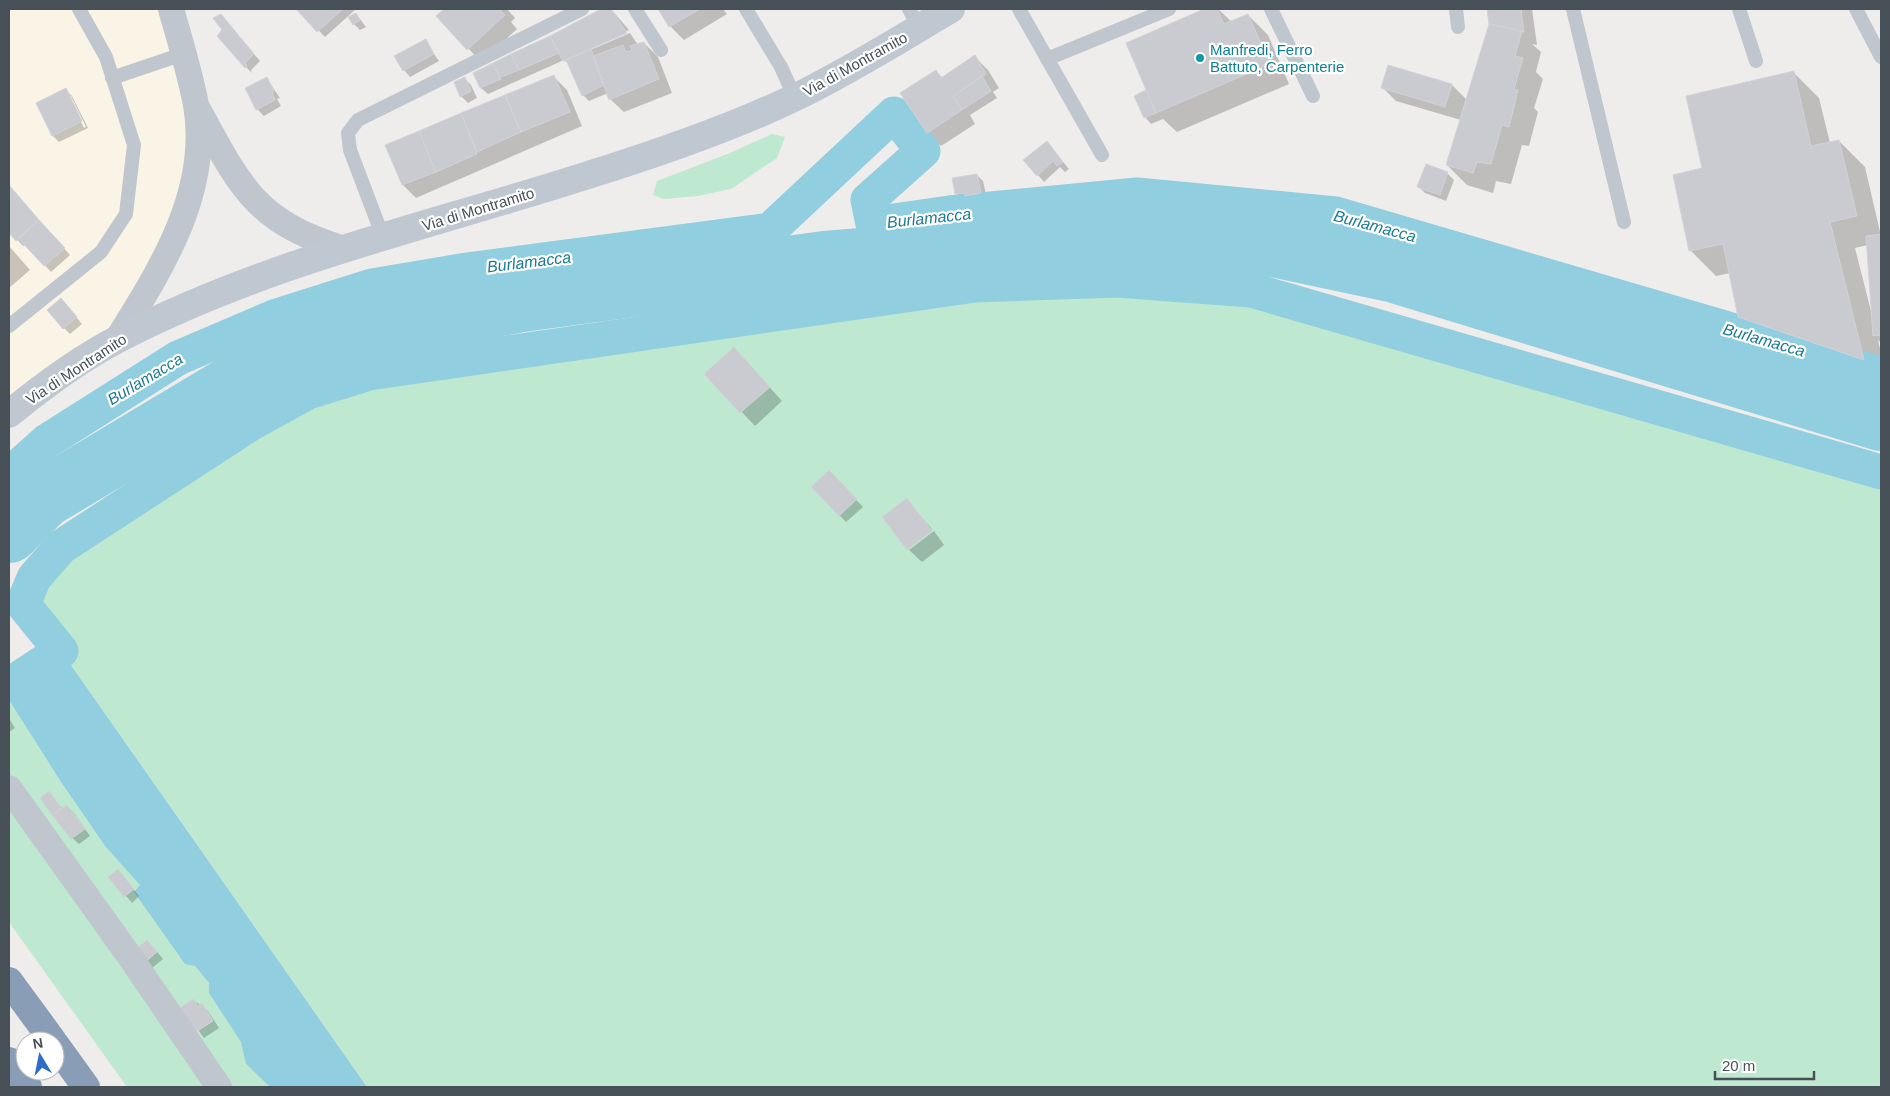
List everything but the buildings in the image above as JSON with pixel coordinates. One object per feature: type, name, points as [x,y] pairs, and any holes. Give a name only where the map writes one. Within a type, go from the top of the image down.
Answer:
[{"type":"highway","points":[[9,981],[46,1031]]},
{"type":"highway","points":[[65,1057],[86,1087]]},
{"type":"highway","points":[[9,1061],[28,1087]]},
{"type":"main road","name":"Via di Montramito","points":[[10,411],[118,338],[222,292],[344,249],[586,176],[719,129],[795,98],[848,71],[914,18],[948,9]]},
{"type":"street","points":[[118,338],[166,257],[184,215],[194,174],[197,148],[196,106],[171,9]]},
{"type":"street","points":[[196,106],[237,180],[264,210],[304,235],[344,249]]},
{"type":"street","points":[[9,788],[128,954],[218,1087]]},
{"type":"lane","points":[[9,326],[101,252],[126,214],[134,145],[106,57],[79,9]]},
{"type":"lane","points":[[383,238],[350,150],[348,133],[358,120],[562,13],[582,9]]},
{"type":"lane","points":[[635,9],[661,50]]},
{"type":"lane","points":[[746,9],[781,67],[795,98]]},
{"type":"lane","points":[[1019,9],[1102,155]]},
{"type":"lane","points":[[1047,59],[1169,9]]},
{"type":"lane","points":[[1271,9],[1313,96]]},
{"type":"lane","points":[[1456,9],[1458,27]]},
{"type":"lane","points":[[1573,9],[1624,222]]},
{"type":"lane","points":[[1739,9],[1756,61]]},
{"type":"lane","points":[[1856,9],[1881,56]]},
{"type":"lane","points":[[112,78],[183,54]]},
{"type":"shaded area","points":[[9,9],[171,9],[194,174],[118,338],[9,414]]},
{"type":"green space","points":[[772,134],[785,137],[777,158],[731,189],[698,196],[664,199],[653,195],[657,181],[730,153]]},
{"type":"green space","points":[[1117,280],[1251,290],[1881,472],[1881,1087],[367,1087],[61,651],[23,604],[34,578],[61,547],[250,424],[308,392],[369,373],[975,285]]},
{"type":"green space","points":[[9,700],[61,782],[105,846],[141,885],[134,892],[209,983],[209,993],[242,1042],[246,1064],[270,1087],[127,1087],[9,922]]},
{"type":"water","points":[[61,651],[367,1087],[270,1087],[246,1064],[241,1042],[209,993],[209,983],[195,966],[185,964],[134,892],[140,885],[105,846],[61,782],[9,700],[9,685]]},
{"type":"waterway","name":"Burlamacca","points":[[9,475],[47,441],[178,358],[274,317],[372,286],[467,270],[770,230],[894,114],[923,151],[868,200],[873,224],[949,213],[1137,195],[1336,214],[1881,374]]},
{"type":"waterway","name":"Burlamacca","points":[[9,533],[44,498],[258,370],[368,331],[522,302],[825,261],[1104,238],[1273,247],[1395,273],[1881,421]]},
{"type":"waterway","name":"Burlamacca","points":[[9,685],[61,651],[23,604],[34,578],[61,547],[250,424],[308,392],[369,373],[975,285],[1117,280],[1251,290],[1881,472]]},
{"type":"place","name":"Manfredi, Ferro Battuto, Carpenterie","points":[[1200,58]]}]
